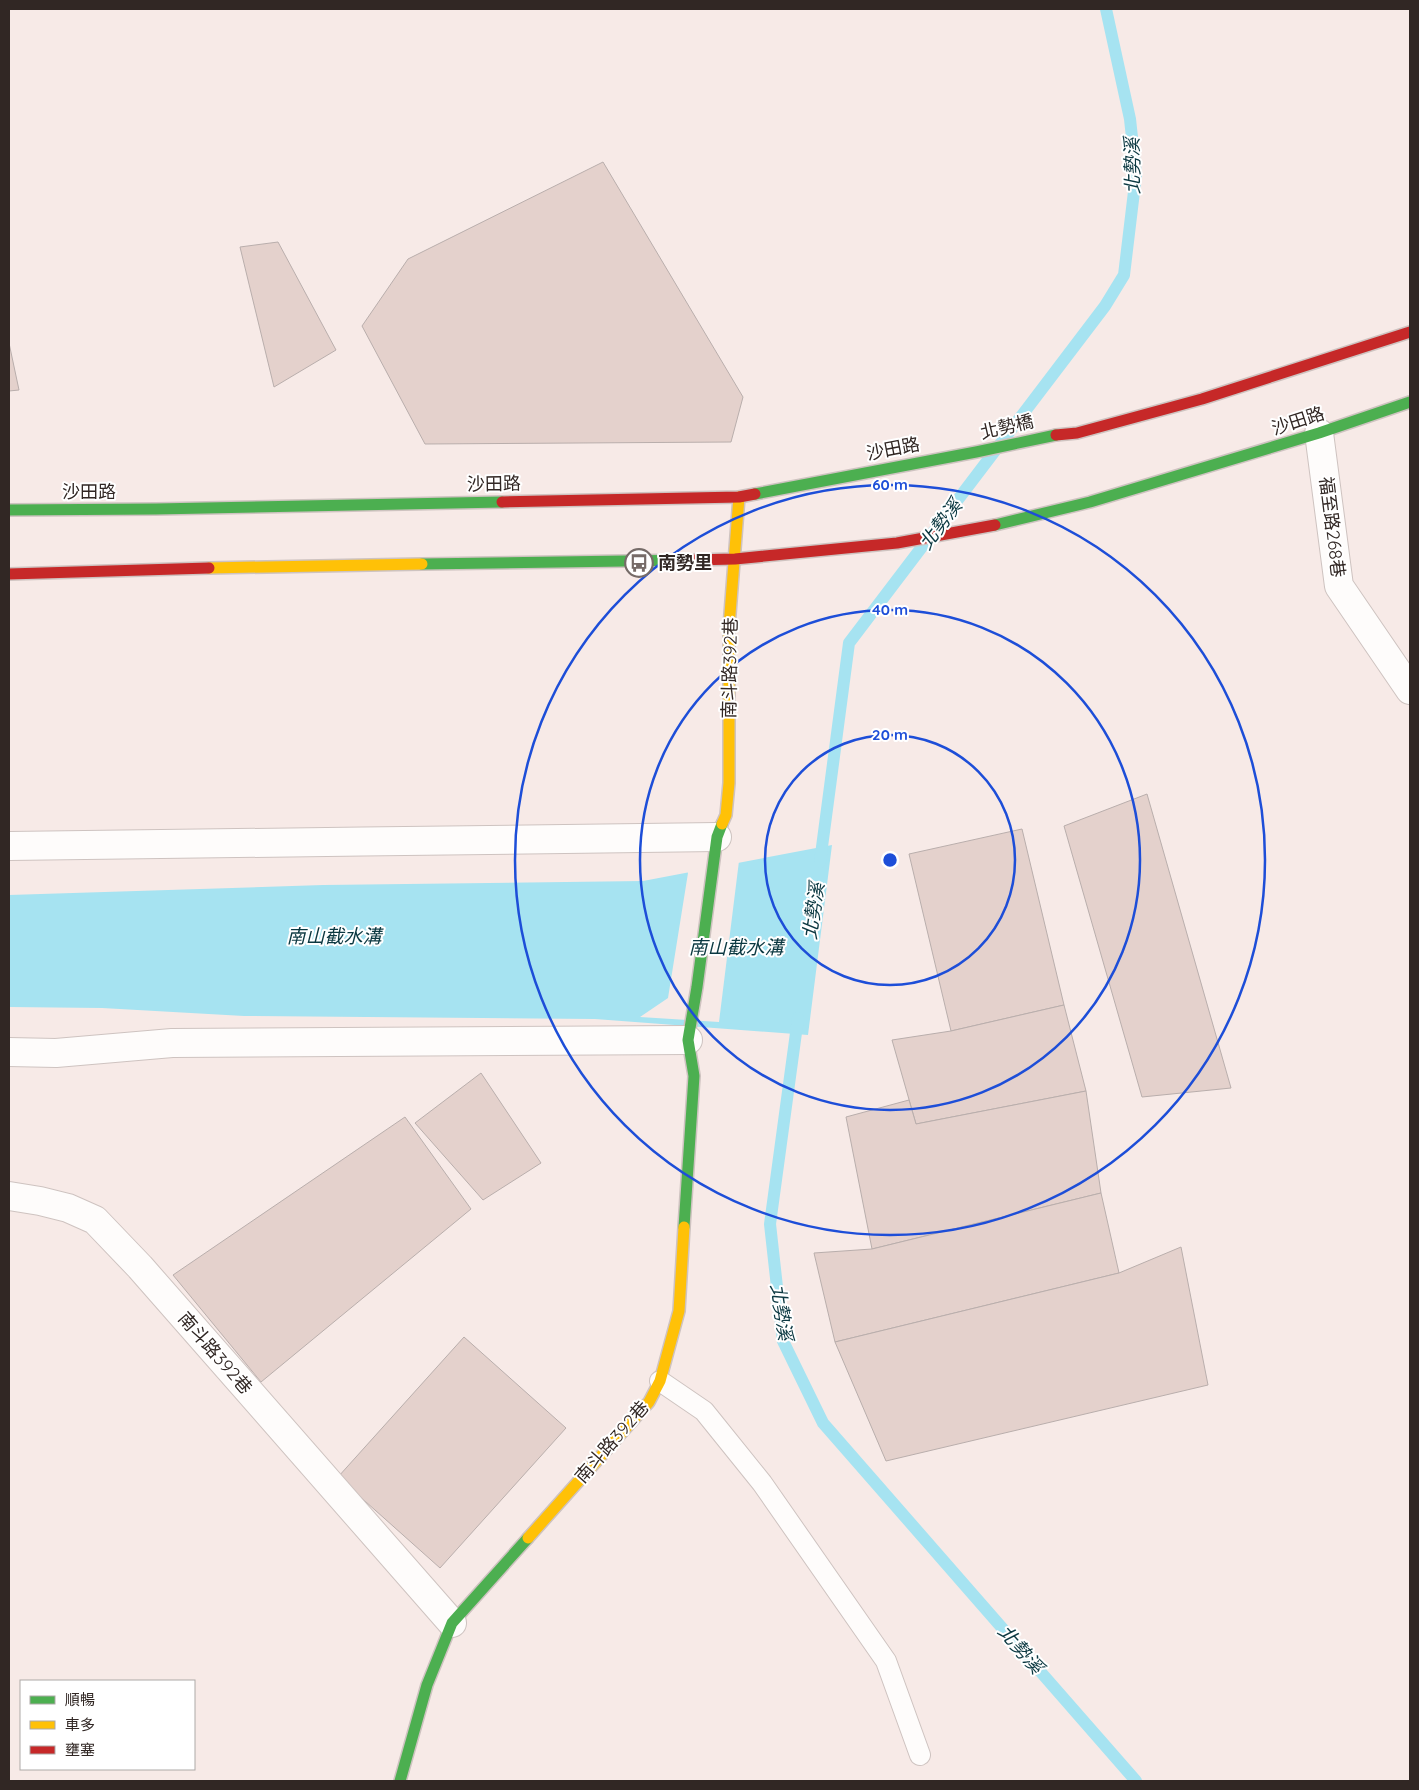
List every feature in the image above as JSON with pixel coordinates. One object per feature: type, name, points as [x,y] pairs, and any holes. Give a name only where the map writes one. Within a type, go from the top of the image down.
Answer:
[{"type":"street","name":"北勢橋","points":[[976,452],[1046,436],[1077,433],[1202,399],[1410,332]]},
{"type":"street","name":"沙田路","points":[[734,559],[897,543],[993,525],[1090,502],[1320,432],[1410,402]]},
{"type":"street","name":"福至路268巷","points":[[1320,432],[1339,586],[1410,690]]},
{"type":"street","name":"沙田路","points":[[9,510],[740,497],[976,452]]},
{"type":"street","name":"南斗路392巷","points":[[400,1781],[427,1685],[452,1623],[649,1402],[660,1381],[679,1311],[694,1076],[688,1040],[717,837],[726,815],[729,782],[729,627],[740,497]]},
{"type":"street","points":[[9,574],[212,568],[734,559]]},
{"type":"street","points":[[9,846],[717,837]]},
{"type":"street","points":[[9,1052],[56,1053],[172,1043],[688,1040]]},
{"type":"street","name":"南斗路392巷","points":[[9,1196],[68,1208],[95,1220],[140,1267],[452,1623]]},
{"type":"lane","points":[[660,1381],[704,1411],[768,1491],[886,1661],[920,1755]]},
{"type":"water","name":"南山截水溝","points":[[832,845],[808,1035],[595,1019],[244,1016],[102,1008],[9,1007],[9,895],[323,885],[643,881]]},
{"type":"pier","points":[[739,861],[719,1022],[640,1017],[668,998],[687,870]]},
{"type":"building","points":[[603,162],[743,397],[731,442],[425,444],[362,326],[408,259]]},
{"type":"building","points":[[278,242],[336,350],[274,387],[240,247]]},
{"type":"building","points":[[9,343],[19,390],[9,391]]},
{"type":"building","points":[[1147,794],[1231,1088],[1142,1097],[1064,826]]},
{"type":"building","points":[[1022,829],[1064,1005],[951,1031],[909,854]]},
{"type":"building","points":[[1064,1005],[1086,1091],[916,1124],[892,1040],[951,1031]]},
{"type":"building","points":[[481,1073],[541,1163],[483,1200],[415,1123]]},
{"type":"building","points":[[1086,1091],[1101,1193],[872,1249],[846,1117],[909,1100],[916,1124]]},
{"type":"building","points":[[405,1117],[471,1209],[261,1382],[173,1275]]},
{"type":"building","points":[[1101,1193],[1119,1273],[835,1342],[814,1253],[872,1249]]},
{"type":"building","points":[[1181,1247],[1208,1385],[886,1461],[835,1342],[1119,1273]]},
{"type":"building","points":[[464,1337],[566,1428],[440,1568],[338,1477]]},
{"type":"waterway","name":"北勢溪","points":[[820,862],[849,643],[1105,306],[1124,275],[1136,175],[1130,119],[1106,9]]},
{"type":"waterway","name":"北勢溪","points":[[798,1018],[770,1224],[783,1341],[823,1423],[1136,1781]]},
{"type":"traffic: fast","points":[[995,525],[1090,502],[1319,433],[1410,402]]},
{"type":"traffic: fast","points":[[755,494],[1056,435]]},
{"type":"traffic: fast","points":[[9,510],[502,502]]},
{"type":"traffic: fast","points":[[422,564],[692,560]]},
{"type":"traffic: fast","points":[[684,1227],[694,1076],[688,1040],[717,837],[722,824]]},
{"type":"traffic: fast","points":[[400,1781],[427,1685],[452,1623],[528,1538]]},
{"type":"traffic: slow","points":[[722,824],[726,815],[729,783],[729,627],[739,497]]},
{"type":"traffic: slow","points":[[209,568],[422,564]]},
{"type":"traffic: slow","points":[[528,1538],[649,1402],[660,1381],[679,1311],[684,1227]]},
{"type":"traffic: jam","points":[[1056,435],[1077,433],[1202,399],[1410,332]]},
{"type":"traffic: jam","points":[[502,502],[739,497],[755,494]]},
{"type":"traffic: jam","points":[[692,560],[735,559],[897,543],[995,525]]},
{"type":"traffic: jam","points":[[9,574],[209,568]]},
{"type":"place","name":"南勢里","points":[[639,563]]}]
